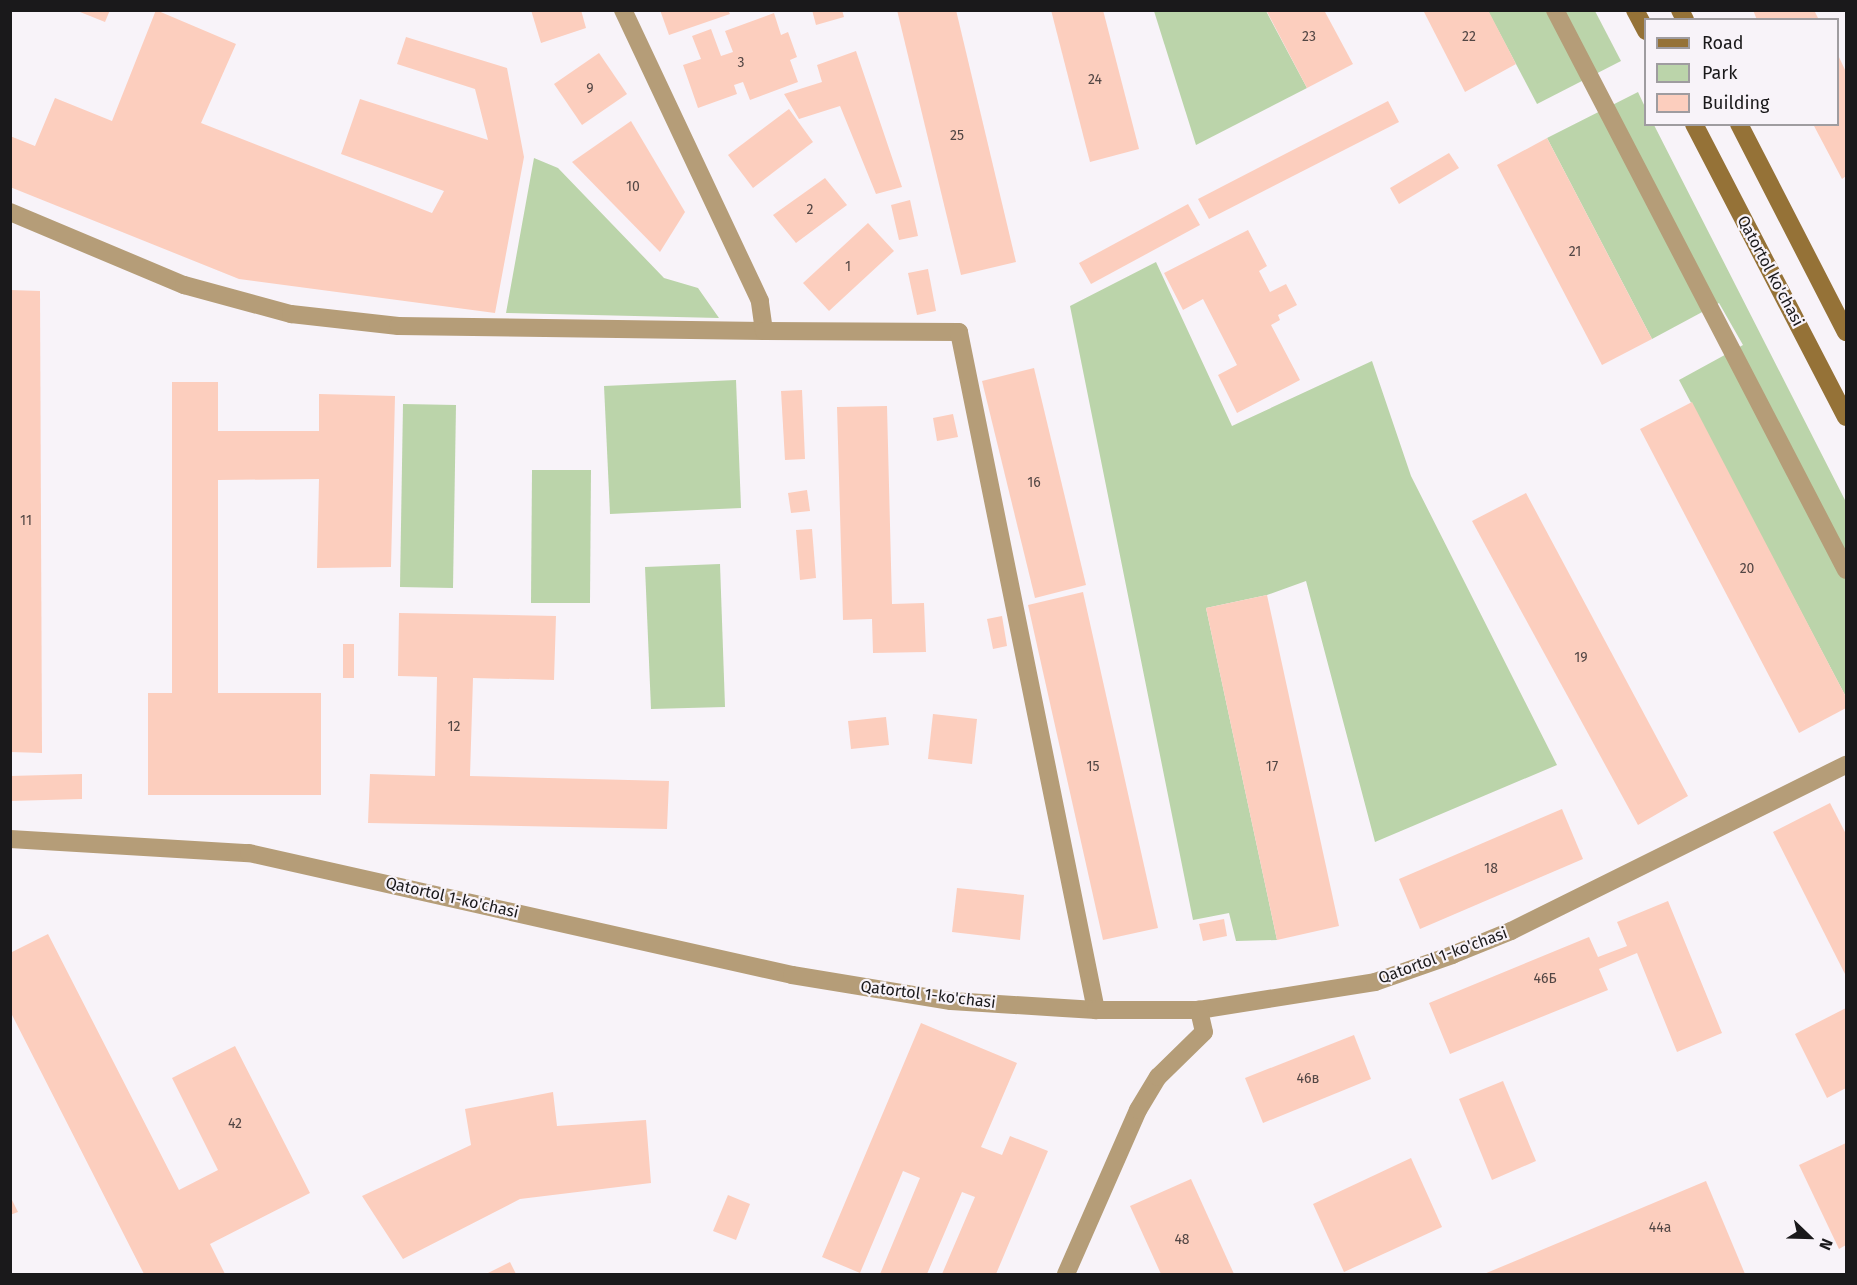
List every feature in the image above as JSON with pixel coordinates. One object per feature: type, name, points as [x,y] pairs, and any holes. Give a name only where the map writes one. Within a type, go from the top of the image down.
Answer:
[{"type":"main road","points":[[1635,10],[1644,27]]},
{"type":"main road","name":"Qatortol ko'chasi","points":[[1695,126],[1846,417]]},
{"type":"main road","points":[[1740,126],[1846,332]]},
{"type":"street","points":[[622,10],[760,301],[764,331]]},
{"type":"street","points":[[1555,10],[1846,570]]},
{"type":"street","points":[[10,212],[184,285],[291,314],[398,326],[959,332],[1096,1010]]},
{"type":"street","name":"Qatortol 1-ko'chasi","points":[[10,839],[249,853],[792,975],[951,1001],[1096,1010],[1199,1010],[1375,982],[1452,955],[1521,927],[1846,765]]},
{"type":"street","points":[[1066,1275],[1138,1110],[1158,1077],[1204,1032],[1199,1010]]},
{"type":"green space","points":[[1154,11],[1266,11],[1307,88],[1196,145]]},
{"type":"green space","points":[[1488,11],[1595,11],[1621,61],[1537,104]]},
{"type":"green space","points":[[1638,92],[1644,105],[1644,126],[1655,126],[1846,502],[1846,697],[1679,380],[1743,345],[1719,303],[1652,339],[1547,138]]},
{"type":"green space","points":[[534,158],[558,168],[664,278],[698,288],[719,318],[506,313]]},
{"type":"green space","points":[[1156,262],[1232,426],[1372,361],[1411,476],[1557,765],[1375,842],[1306,581],[1267,595],[1206,608],[1277,940],[1236,941],[1229,913],[1193,920],[1070,306]]},
{"type":"green space","points":[[736,380],[741,508],[610,514],[604,386]]},
{"type":"green space","points":[[403,404],[456,405],[453,588],[400,587]]},
{"type":"green space","points":[[532,470],[591,470],[590,603],[531,603]]},
{"type":"green space","points":[[720,564],[725,707],[651,709],[645,567]]},
{"type":"building","points":[[75,10],[110,10],[105,22]]},
{"type":"building","points":[[156,10],[236,44],[201,123],[432,213],[444,191],[341,154],[360,99],[488,140],[475,89],[397,64],[406,37],[507,68],[524,157],[495,313],[239,279],[10,187],[10,136],[35,146],[55,98],[112,121]]},
{"type":"building","points":[[531,10],[581,10],[586,28],[541,43]]},
{"type":"building","points":[[660,10],[728,10],[730,14],[669,35]]},
{"type":"building","points":[[812,10],[842,10],[844,17],[816,25]]},
{"type":"building","points":[[897,10],[956,10],[1016,262],[961,275]]},
{"type":"building","points":[[1051,10],[1103,10],[1139,149],[1090,162]]},
{"type":"building","points":[[1266,10],[1324,10],[1353,64],[1307,88]]},
{"type":"building","points":[[1423,10],[1488,10],[1516,64],[1465,92]]},
{"type":"building","points":[[1753,10],[1814,10],[1818,18],[1756,18]]},
{"type":"building","points":[[774,13],[781,35],[788,32],[797,57],[790,60],[798,82],[750,100],[743,82],[734,85],[737,94],[698,108],[683,65],[701,59],[692,36],[711,29],[721,56],[733,52],[725,31]]},
{"type":"building","points":[[856,51],[902,187],[876,194],[840,106],[799,119],[784,94],[822,82],[817,65]]},
{"type":"building","points":[[599,53],[627,94],[582,125],[554,84]]},
{"type":"building","points":[[1839,57],[1846,72],[1846,176],[1842,179],[1814,126],[1839,126]]},
{"type":"building","points":[[1388,101],[1399,122],[1209,219],[1198,199]]},
{"type":"building","points":[[789,109],[813,142],[753,188],[728,155]]},
{"type":"building","points":[[631,121],[685,212],[660,252],[572,162]]},
{"type":"building","points":[[1547,138],[1652,339],[1602,365],[1497,165]]},
{"type":"building","points":[[1449,153],[1459,168],[1399,204],[1390,188]]},
{"type":"building","points":[[825,178],[847,205],[796,243],[773,215]]},
{"type":"building","points":[[910,200],[918,236],[899,240],[891,205]]},
{"type":"building","points":[[1188,204],[1200,225],[1091,284],[1079,263]]},
{"type":"building","points":[[868,223],[894,251],[829,311],[803,283]]},
{"type":"building","points":[[1248,230],[1267,266],[1259,271],[1270,292],[1286,284],[1297,305],[1278,315],[1280,320],[1271,325],[1300,380],[1237,413],[1218,375],[1237,365],[1203,299],[1183,310],[1164,273]]},
{"type":"building","points":[[928,269],[936,311],[917,315],[908,273]]},
{"type":"building","points":[[10,290],[40,291],[42,753],[10,752]]},
{"type":"building","points":[[1034,368],[1086,585],[1035,598],[982,381]]},
{"type":"building","points":[[172,382],[218,382],[218,431],[319,431],[319,394],[395,396],[391,567],[317,568],[319,479],[218,480],[218,693],[321,693],[321,795],[148,795],[148,693],[172,693]]},
{"type":"building","points":[[802,390],[805,459],[785,460],[781,391]]},
{"type":"building","points":[[1692,402],[1846,697],[1846,708],[1799,733],[1640,429]]},
{"type":"building","points":[[887,406],[892,604],[924,603],[926,652],[873,653],[872,619],[843,620],[837,407]]},
{"type":"building","points":[[953,414],[958,437],[937,441],[933,418]]},
{"type":"building","points":[[807,490],[810,511],[791,513],[788,493]]},
{"type":"building","points":[[1526,493],[1688,796],[1638,825],[1472,521]]},
{"type":"building","points":[[812,529],[816,578],[800,580],[796,530]]},
{"type":"building","points":[[1083,592],[1158,928],[1103,940],[1028,605]]},
{"type":"building","points":[[1267,595],[1339,926],[1277,940],[1206,608]]},
{"type":"building","points":[[399,613],[556,616],[554,680],[473,678],[470,776],[669,781],[667,829],[368,823],[370,774],[435,776],[437,677],[398,676]]},
{"type":"building","points":[[1002,616],[1007,646],[993,649],[987,619]]},
{"type":"building","points":[[343,644],[354,644],[354,678],[343,678]]},
{"type":"building","points":[[933,714],[977,719],[972,764],[928,759]]},
{"type":"building","points":[[886,717],[889,745],[851,749],[848,721]]},
{"type":"building","points":[[82,774],[82,799],[10,801],[10,776]]},
{"type":"building","points":[[1830,803],[1846,834],[1846,976],[1773,832]]},
{"type":"building","points":[[1562,809],[1583,859],[1420,929],[1399,879]]},
{"type":"building","points":[[957,888],[1024,895],[1020,940],[952,932]]},
{"type":"building","points":[[1668,901],[1722,1033],[1677,1052],[1637,953],[1599,969],[1608,990],[1450,1054],[1429,1003],[1589,937],[1598,957],[1627,946],[1617,922]]},
{"type":"building","points":[[1224,919],[1227,936],[1203,941],[1199,924]]},
{"type":"building","points":[[48,934],[179,1190],[218,1170],[172,1078],[235,1046],[310,1193],[210,1244],[225,1274],[144,1274],[10,1011],[10,953]]},
{"type":"building","points":[[1846,1008],[1846,1088],[1827,1098],[1795,1034]]},
{"type":"building","points":[[921,1023],[1017,1063],[981,1147],[1002,1155],[1010,1136],[1048,1151],[996,1274],[942,1274],[975,1197],[962,1192],[927,1274],[880,1274],[920,1178],[903,1171],[860,1273],[822,1257]]},
{"type":"building","points":[[1354,1035],[1371,1079],[1263,1123],[1245,1078]]},
{"type":"building","points":[[1503,1081],[1536,1161],[1492,1180],[1459,1099]]},
{"type":"building","points":[[553,1092],[557,1126],[646,1120],[651,1183],[520,1199],[403,1259],[362,1196],[471,1145],[465,1109]]},
{"type":"building","points":[[1846,1143],[1846,1245],[1839,1249],[1799,1165]]},
{"type":"building","points":[[1411,1158],[1442,1227],[1344,1272],[1313,1204]]},
{"type":"building","points":[[1191,1179],[1234,1274],[1161,1274],[1130,1206]]},
{"type":"building","points":[[1706,1181],[1745,1274],[1484,1274]]},
{"type":"building","points":[[728,1195],[750,1204],[736,1240],[713,1231]]},
{"type":"building","points":[[10,1196],[18,1212],[10,1215]]},
{"type":"building","points":[[510,1262],[516,1274],[486,1274]]}]
